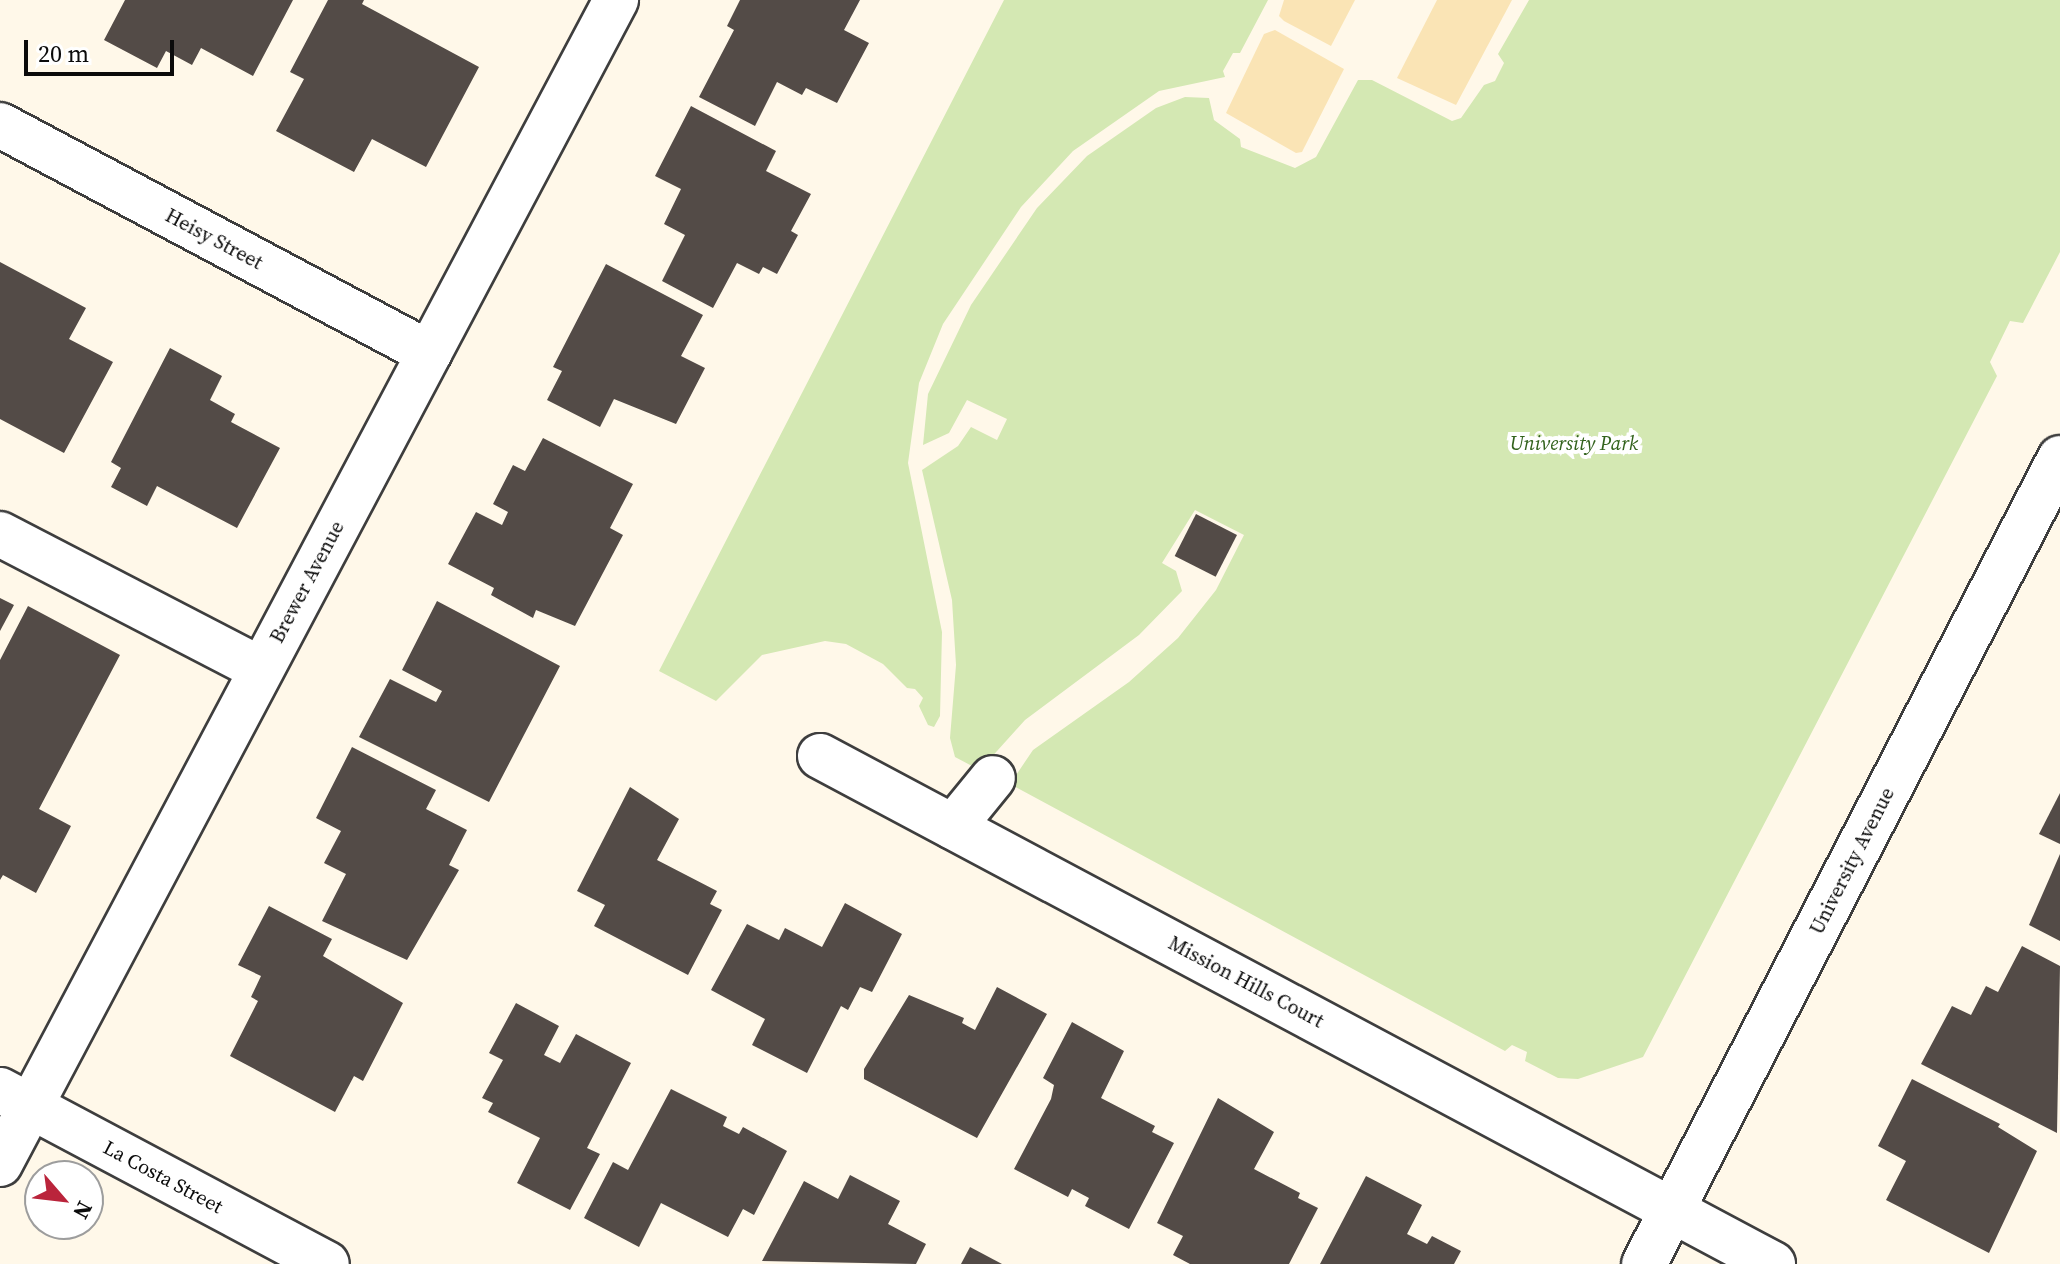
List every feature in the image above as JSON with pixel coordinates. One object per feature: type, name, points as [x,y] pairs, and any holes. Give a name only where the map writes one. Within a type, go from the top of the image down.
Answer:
[{"type":"street","name":"Brewer Avenue","points":[[0,1164],[15,1098],[260,669],[616,0]]},
{"type":"street","name":"Heisy Street","points":[[0,125],[429,353]]},
{"type":"street","name":"University Avenue","points":[[1644,1264],[2060,458]]},
{"type":"street","points":[[0,534],[260,669]]},
{"type":"street","name":"Mission Hills Court","points":[[820,756],[1773,1264]]},
{"type":"street","points":[[953,827],[993,778]]},
{"type":"street","name":"La Costa Street","points":[[15,1098],[327,1264]]},
{"type":"green space","points":[[1004,0],[1268,0],[1240,53],[1233,53],[1223,71],[1225,77],[1159,91],[1073,151],[1021,207],[943,324],[919,383],[908,463],[942,632],[940,716],[934,727],[928,725],[919,706],[923,698],[915,689],[907,688],[883,664],[846,644],[825,641],[762,655],[716,701],[659,671]]},
{"type":"green space","name":"University Park","points":[[1529,0],[2060,0],[2060,252],[2023,323],[2010,321],[1990,362],[1997,376],[1643,1057],[1578,1079],[1558,1078],[1525,1061],[1527,1052],[1512,1045],[1505,1051],[1010,784],[1033,750],[1129,682],[1178,638],[1216,590],[1244,535],[1195,510],[1162,563],[1176,571],[1182,591],[1139,635],[1025,720],[988,761],[972,766],[955,757],[950,738],[956,665],[952,600],[922,470],[958,446],[971,427],[997,440],[1007,419],[967,400],[949,433],[923,445],[928,394],[971,305],[1037,208],[1087,156],[1156,108],[1185,97],[1209,98],[1214,120],[1240,139],[1241,147],[1295,168],[1316,157],[1358,80],[1372,80],[1452,121],[1461,118],[1484,85],[1495,81],[1504,63],[1498,54]]},
{"type":"sand","points":[[1284,0],[1355,0],[1331,46],[1284,21],[1279,16]]},
{"type":"sand","points":[[1437,0],[1512,0],[1456,105],[1397,78]]},
{"type":"sand","points":[[1275,30],[1344,69],[1302,152],[1296,153],[1226,113],[1264,34]]},
{"type":"building","points":[[125,0],[293,0],[253,76],[201,48],[192,65],[166,51],[157,68],[104,40]]},
{"type":"building","points":[[328,0],[364,0],[362,4],[479,67],[426,167],[372,139],[354,172],[276,131],[304,79],[290,72]]},
{"type":"building","points":[[740,0],[860,0],[844,30],[869,43],[837,103],[806,88],[802,95],[777,82],[755,126],[699,97],[734,30],[727,26]]},
{"type":"building","points":[[691,106],[776,151],[766,171],[811,194],[791,231],[798,235],[777,274],[763,267],[759,274],[737,263],[713,308],[662,281],[685,235],[664,224],[681,189],[655,176]]},
{"type":"building","points":[[0,262],[86,308],[69,339],[113,362],[64,453],[0,419]]},
{"type":"building","points":[[606,264],[703,315],[681,356],[705,368],[676,424],[614,399],[600,427],[547,400],[562,371],[553,367]]},
{"type":"building","points":[[170,348],[222,376],[210,400],[235,414],[231,422],[280,448],[237,528],[157,486],[147,506],[111,487],[121,468],[111,462]]},
{"type":"building","points":[[543,438],[633,484],[610,528],[623,535],[575,626],[536,610],[533,618],[491,595],[494,588],[448,564],[476,512],[502,525],[508,512],[493,504],[513,465],[525,471]]},
{"type":"building","points":[[1196,514],[1237,535],[1216,577],[1175,556]]},
{"type":"building","points":[[0,598],[14,605],[0,631]]},
{"type":"building","points":[[437,601],[560,666],[489,802],[359,737],[390,679],[436,702],[442,691],[402,670]]},
{"type":"building","points":[[28,606],[120,655],[39,809],[71,826],[36,893],[3,875],[0,880],[0,660]]},
{"type":"building","points":[[352,747],[436,790],[426,809],[467,830],[449,865],[459,870],[407,960],[322,921],[346,874],[324,863],[341,831],[316,818]]},
{"type":"building","points":[[630,787],[679,819],[657,860],[717,891],[710,904],[722,910],[688,975],[594,926],[605,905],[577,891]]},
{"type":"building","points":[[2060,793],[2060,844],[2039,834]]},
{"type":"building","points":[[2060,854],[2060,941],[2029,925]]},
{"type":"building","points":[[845,903],[902,934],[872,992],[860,987],[848,1010],[841,1006],[807,1073],[752,1045],[765,1019],[711,990],[747,924],[779,940],[785,928],[822,947]]},
{"type":"building","points":[[269,906],[332,939],[323,956],[403,1003],[363,1081],[354,1076],[335,1112],[230,1056],[258,1001],[251,997],[261,976],[238,965]]},
{"type":"building","points":[[2022,946],[2060,966],[2057,1133],[1921,1064],[1952,1006],[1971,1015],[1986,986],[1998,992]]},
{"type":"building","points":[[997,987],[1047,1014],[977,1138],[864,1079],[864,1069],[909,995],[964,1018],[962,1023],[975,1030]]},
{"type":"building","points":[[516,1003],[559,1026],[544,1055],[560,1063],[576,1034],[631,1063],[587,1148],[600,1154],[570,1210],[517,1183],[540,1138],[488,1112],[493,1103],[482,1098],[503,1060],[489,1053]]},
{"type":"building","points":[[1072,1022],[1124,1051],[1101,1098],[1155,1126],[1152,1132],[1174,1143],[1129,1229],[1085,1206],[1089,1198],[1072,1189],[1068,1197],[1014,1169],[1051,1099],[1054,1085],[1043,1078]]},
{"type":"building","points":[[1912,1079],[2000,1124],[1998,1127],[2037,1151],[1989,1253],[1886,1200],[1906,1161],[1878,1146]]},
{"type":"building","points":[[671,1089],[727,1117],[723,1126],[739,1134],[743,1127],[787,1151],[754,1215],[743,1209],[728,1237],[661,1203],[639,1247],[584,1218],[613,1162],[628,1170]]},
{"type":"building","points":[[1218,1098],[1274,1132],[1254,1169],[1300,1193],[1298,1198],[1318,1208],[1289,1264],[1190,1264],[1173,1255],[1183,1236],[1157,1223]]},
{"type":"building","points":[[850,1175],[900,1201],[888,1224],[926,1244],[916,1264],[762,1261],[804,1181],[838,1199]]},
{"type":"building","points":[[1366,1176],[1422,1205],[1407,1234],[1427,1244],[1432,1236],[1461,1251],[1454,1264],[1320,1264]]},
{"type":"building","points":[[970,1247],[1002,1264],[961,1264]]}]
